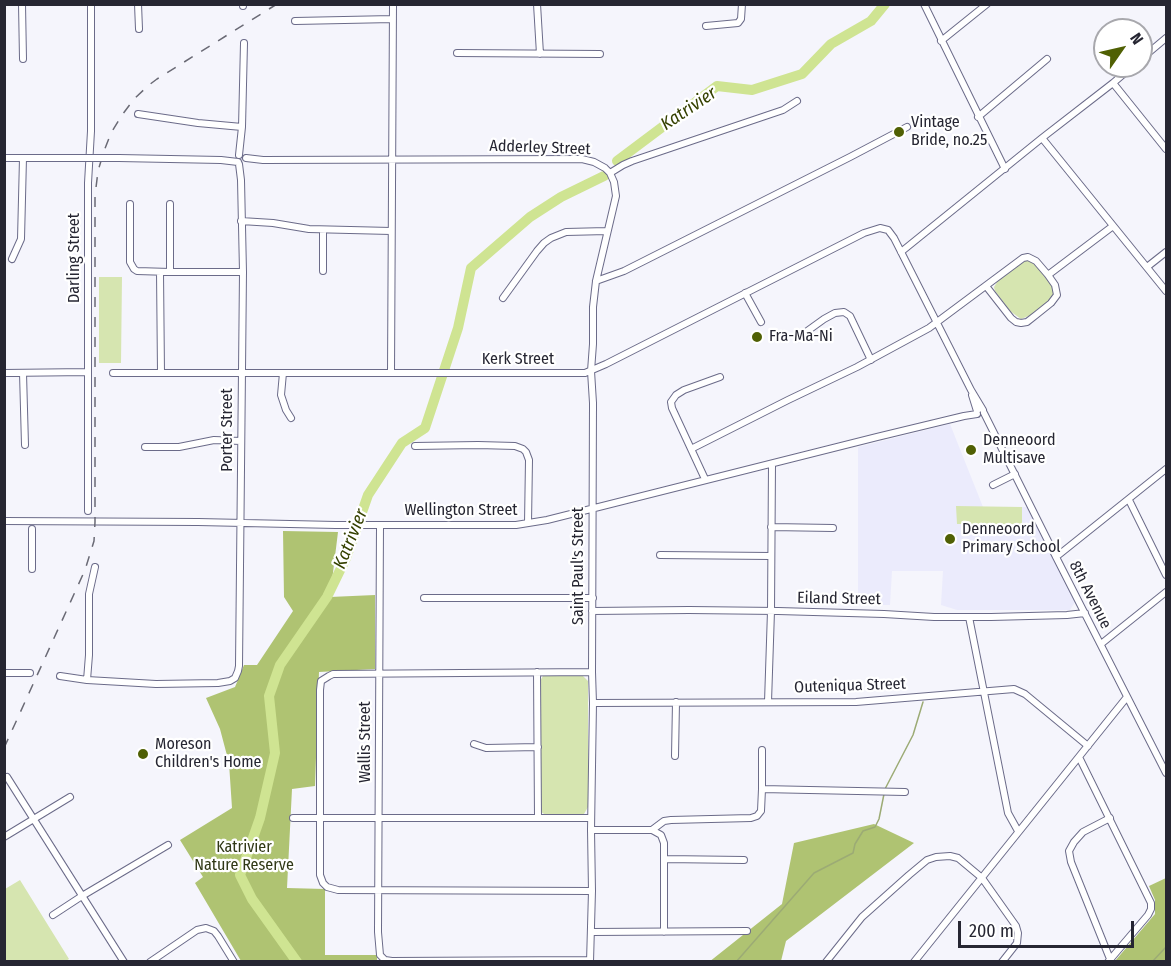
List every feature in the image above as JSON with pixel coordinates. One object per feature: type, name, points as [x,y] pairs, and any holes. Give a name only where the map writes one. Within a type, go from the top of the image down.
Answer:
[{"type":"street","points":[[22,4],[23,59]]},
{"type":"street","name":"Darling Street","points":[[88,511],[88,183],[91,130],[91,4]]},
{"type":"street","points":[[138,4],[139,29]]},
{"type":"street","points":[[391,372],[393,4]]},
{"type":"street","points":[[537,4],[540,54]]},
{"type":"street","points":[[706,26],[740,22],[742,4]]},
{"type":"street","points":[[924,4],[1005,169]]},
{"type":"street","points":[[941,41],[987,4]]},
{"type":"street","points":[[295,21],[393,19]]},
{"type":"street","points":[[1153,49],[1167,38]]},
{"type":"street","name":"Porter Street","points":[[87,680],[156,684],[218,684],[233,679],[239,666],[243,272],[241,180],[244,43]]},
{"type":"street","points":[[457,53],[600,54]]},
{"type":"street","points":[[978,117],[1047,58]]},
{"type":"street","points":[[901,252],[1119,78]]},
{"type":"street","points":[[1113,83],[1167,149]]},
{"type":"street","name":"Adderley Street","points":[[4,158],[582,159],[594,162],[610,173],[632,161],[783,110],[797,101]]},
{"type":"street","points":[[138,114],[242,127]]},
{"type":"street","points":[[596,281],[635,265],[907,127]]},
{"type":"street","points":[[1042,138],[1167,291]]},
{"type":"street","points":[[12,259],[21,238],[23,158]]},
{"type":"street","name":"Saint Paul's Street","points":[[590,961],[593,703],[593,403],[591,371],[596,281],[616,196],[610,173]]},
{"type":"street","points":[[129,204],[130,262],[137,271],[243,272]]},
{"type":"street","points":[[170,204],[170,272]]},
{"type":"street","points":[[241,221],[323,230],[391,231]]},
{"type":"street","points":[[1048,275],[1113,226]]},
{"type":"street","name":"Kerk Street","points":[[113,373],[580,374],[591,371],[864,233],[880,228],[888,230]]},
{"type":"street","points":[[323,230],[323,271]]},
{"type":"street","name":"8th Avenue","points":[[888,230],[937,323],[980,413],[1015,474],[1167,773]]},
{"type":"street","points":[[503,298],[537,251],[551,238],[566,232],[607,231]]},
{"type":"street","points":[[1147,267],[1167,252]]},
{"type":"street","points":[[691,449],[871,360],[937,323],[1015,263],[1025,257],[1036,261],[1048,275],[1056,288],[1056,297],[1024,323],[1016,322],[986,286]]},
{"type":"street","points":[[160,272],[161,373]]},
{"type":"street","points":[[745,293],[760,322]]},
{"type":"street","points":[[799,337],[824,319],[835,313],[844,312],[850,316],[871,360]]},
{"type":"street","points":[[4,373],[88,372]]},
{"type":"street","points":[[23,373],[25,445]]},
{"type":"street","points":[[283,373],[281,395],[291,418]]},
{"type":"street","points":[[705,479],[671,402],[684,390],[720,377]]},
{"type":"street","name":"Wellington Street","points":[[4,521],[380,525],[528,523],[980,413]]},
{"type":"street","points":[[145,447],[179,447],[214,440],[240,441]]},
{"type":"street","points":[[415,446],[478,445],[523,449],[529,460],[528,523]]},
{"type":"street","points":[[768,702],[772,464]]},
{"type":"street","points":[[1056,557],[1167,469]]},
{"type":"street","points":[[993,485],[1015,474]]},
{"type":"street","points":[[1129,500],[1167,575]]},
{"type":"street","name":"Wallis Street","points":[[380,525],[380,955],[382,959],[401,961],[590,961]]},
{"type":"street","points":[[771,527],[833,528]]},
{"type":"street","points":[[32,529],[32,569]]},
{"type":"street","points":[[660,555],[771,556]]},
{"type":"street","points":[[60,676],[87,680],[88,594],[95,567]]},
{"type":"street","points":[[1101,644],[1167,592]]},
{"type":"street","points":[[424,598],[593,598]]},
{"type":"street","name":"Eiland Street","points":[[592,611],[771,611],[934,617],[1085,614]]},
{"type":"street","points":[[969,617],[1008,813],[1018,831]]},
{"type":"street","points":[[537,672],[538,818]]},
{"type":"street","points":[[592,672],[333,674],[324,678],[320,685],[320,875],[327,887],[338,890],[379,891],[592,891]]},
{"type":"street","points":[[4,673],[30,673]]},
{"type":"street","name":"Outeniqua Street","points":[[593,703],[856,702],[1010,689],[1025,694],[1088,746]]},
{"type":"street","points":[[914,962],[1127,697]]},
{"type":"street","points":[[675,756],[676,702]]},
{"type":"street","points":[[474,744],[486,748],[537,747]]},
{"type":"street","points":[[652,830],[660,823],[671,820],[757,816],[760,811],[762,789],[762,750]]},
{"type":"street","points":[[1079,757],[1110,818],[1149,898],[1151,905],[1148,915],[1109,960],[1071,862],[1070,851],[1083,832],[1110,818]]},
{"type":"street","points":[[7,777],[124,962]]},
{"type":"street","points":[[762,789],[905,792]]},
{"type":"street","points":[[4,837],[70,797]]},
{"type":"street","points":[[293,818],[591,818]]},
{"type":"street","points":[[591,830],[652,830],[662,838],[664,932]]},
{"type":"street","points":[[53,915],[168,845]]},
{"type":"street","points":[[826,962],[868,911],[927,860],[943,856],[956,857],[982,878],[1014,922],[1017,929],[1017,943],[1002,962]]},
{"type":"street","points":[[664,859],[744,860]]},
{"type":"street","points":[[150,962],[197,930],[209,928],[218,936],[234,962]]},
{"type":"street","points":[[592,933],[747,931]]},
{"type":"shaded area","name":"Denneoord Primary School","points":[[950,424],[983,507],[1027,507],[1075,602],[1070,610],[957,610],[941,605],[943,571],[892,571],[890,605],[858,605],[858,447]]},
{"type":"green space","points":[[1026,259],[1034,262],[1053,286],[1054,295],[1031,315],[1021,319],[1010,311],[994,287],[999,279]]},
{"type":"green space","points":[[99,277],[122,277],[121,363],[99,363]]},
{"type":"green space","points":[[956,506],[1022,507],[1022,524],[957,524]]},
{"type":"green space","name":"Katrivier Nature Reserve","points":[[283,531],[338,532],[330,597],[375,595],[375,669],[319,672],[315,786],[292,789],[287,888],[325,889],[325,955],[377,955],[377,961],[241,961],[195,883],[203,877],[180,840],[232,808],[229,763],[220,729],[206,698],[235,687],[244,665],[257,665],[293,611],[284,597]]},
{"type":"green space","points":[[582,675],[588,681],[588,807],[581,815],[546,815],[541,812],[540,681],[543,676]]},
{"type":"green space","points":[[874,824],[914,843],[786,941],[781,961],[709,962],[782,904],[794,843]]},
{"type":"green space","points":[[1166,878],[1166,961],[1115,961],[1155,914],[1155,900],[1149,886]]},
{"type":"green space","points":[[20,880],[69,959],[66,961],[5,961],[5,889]]},
{"type":"waterway","name":"Katrivier","points":[[617,161],[717,86],[752,90],[802,74],[831,44],[871,21],[885,4]]},
{"type":"waterway","name":"Katrivier","points":[[297,962],[252,899],[240,875],[260,818],[275,753],[269,696],[280,665],[327,597],[346,558],[368,495],[402,443],[425,428],[458,328],[471,268],[530,217],[561,197],[604,176]]},
{"type":"waterway","points":[[885,789],[913,735],[923,702]]},
{"type":"waterway","points":[[736,962],[814,873],[853,853],[855,844],[863,831],[875,827],[884,794]]},
{"type":"waterway","points":[[1152,962],[1166,947]]},
{"type":"railway","points":[[4,748],[85,570],[94,541],[95,196],[98,171],[104,151],[122,115],[149,85],[277,4]]},
{"type":"place","name":"Vintage Bride, no.25","points":[[899,132]]},
{"type":"place","name":"Fra-Ma-Ni","points":[[757,337]]},
{"type":"place","name":"Denneoord Multisave","points":[[971,450]]},
{"type":"place","name":"Denneoord Primary School","points":[[950,539]]},
{"type":"place","name":"Moreson Children's Home","points":[[143,754]]}]
